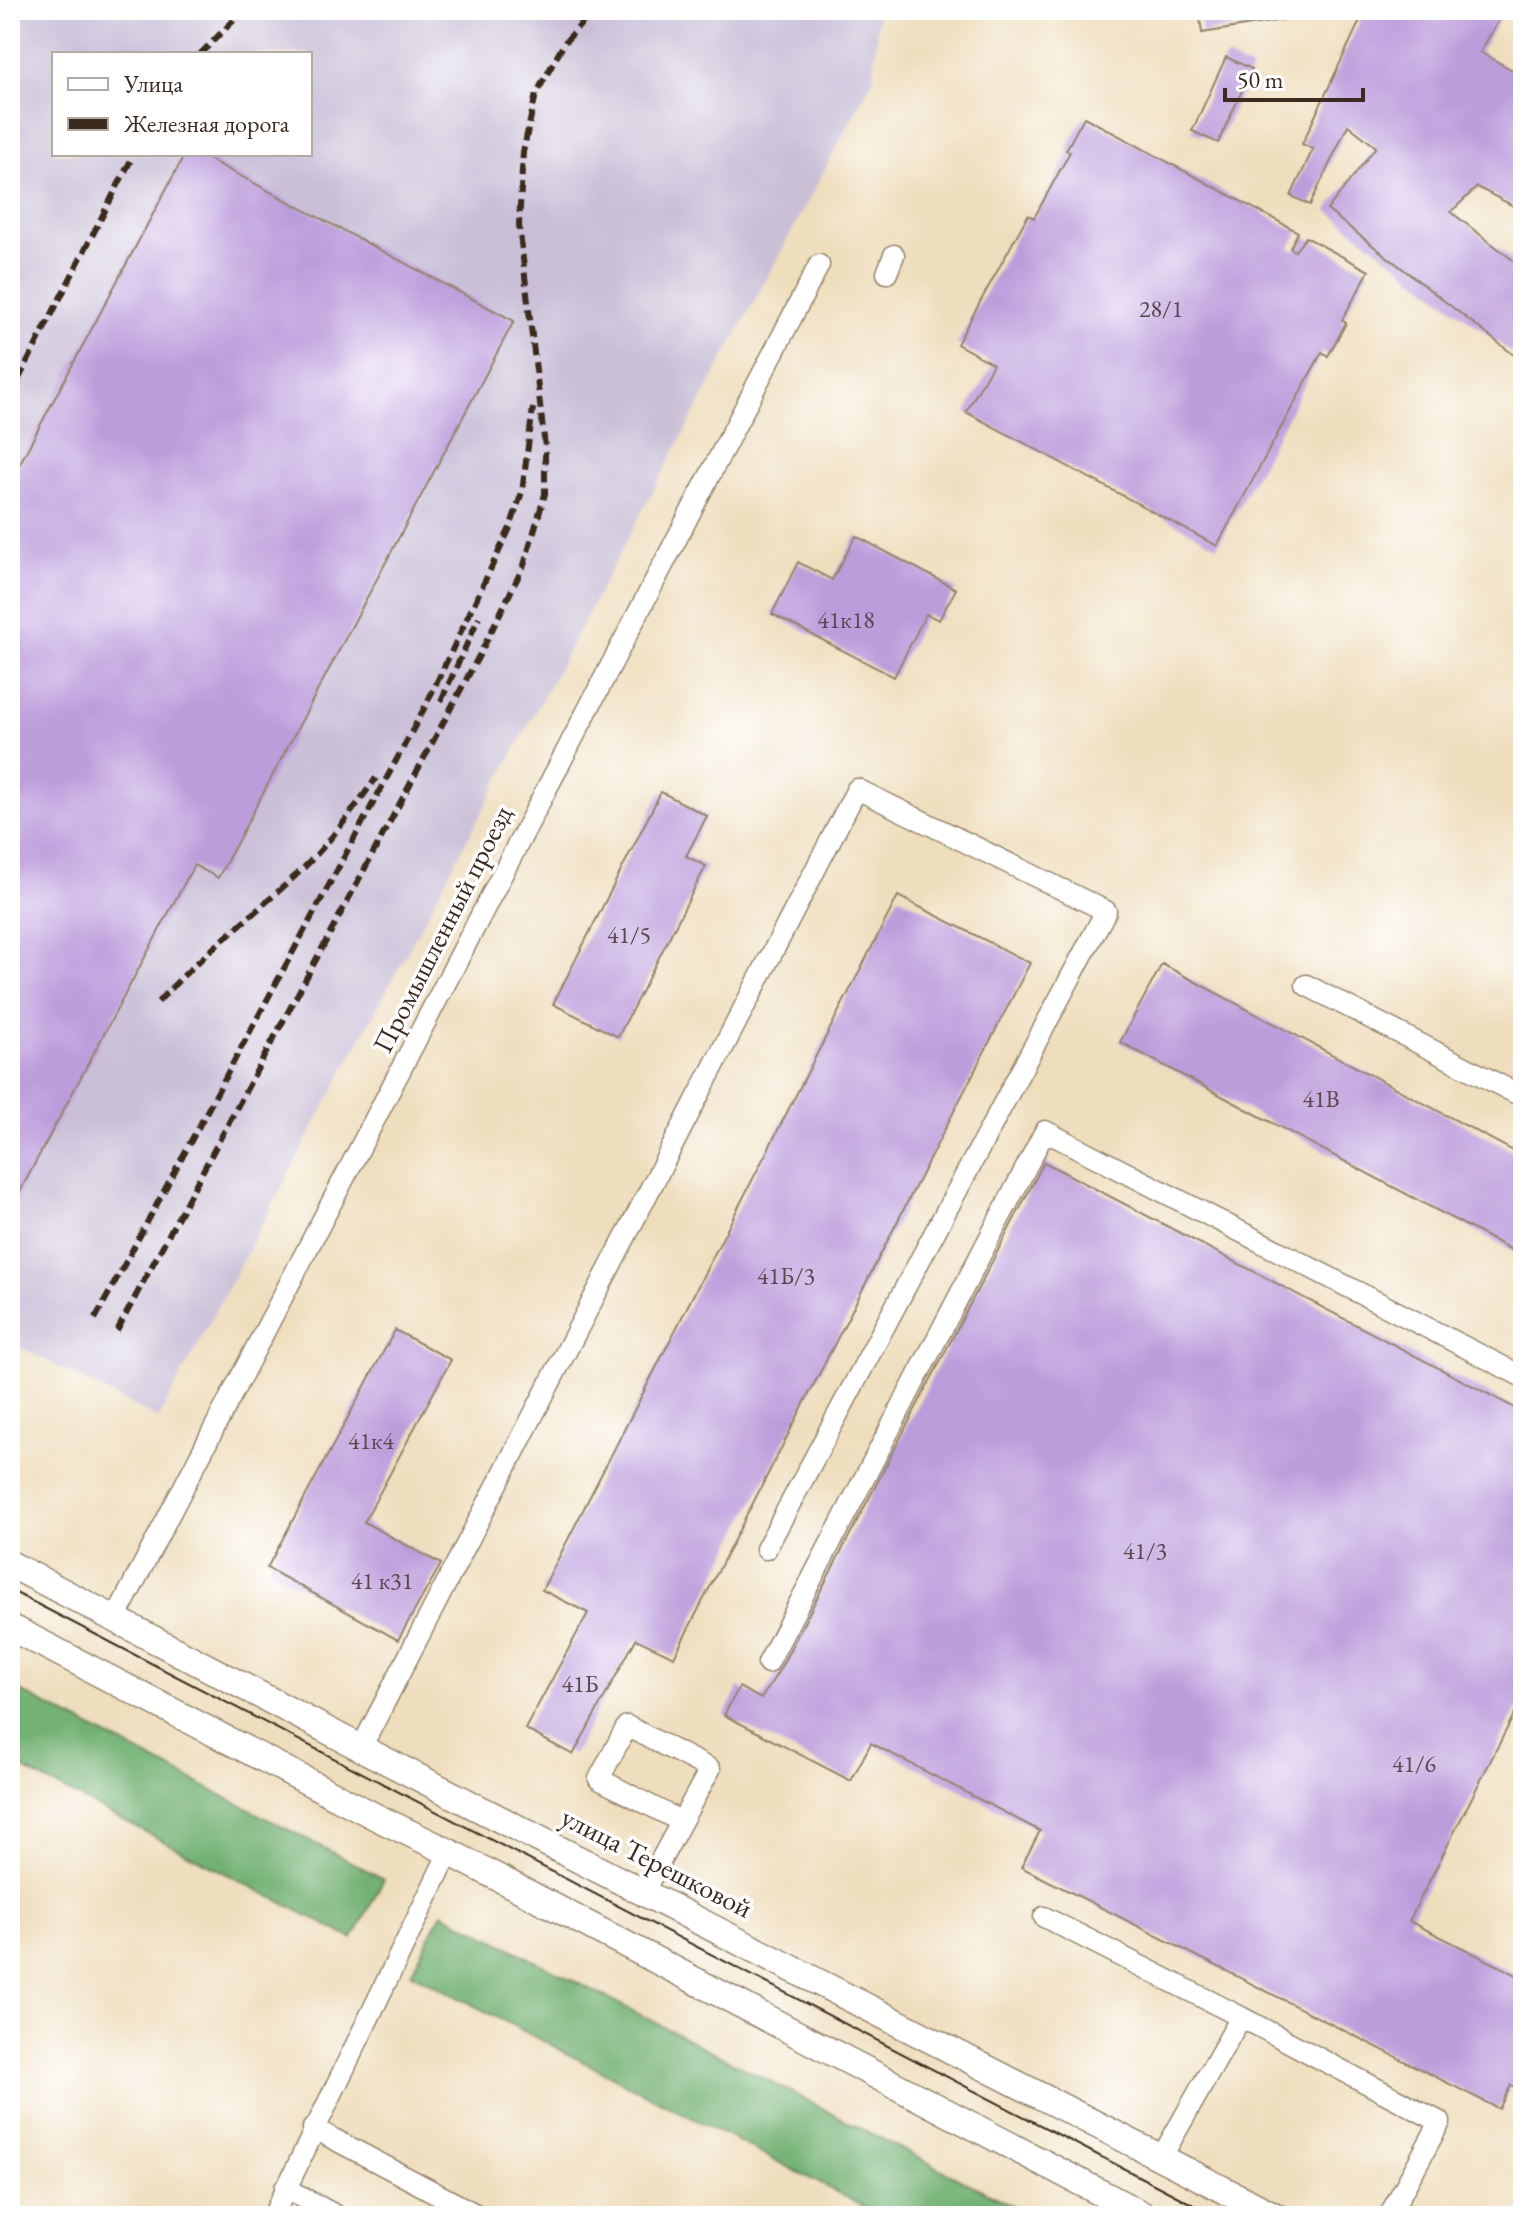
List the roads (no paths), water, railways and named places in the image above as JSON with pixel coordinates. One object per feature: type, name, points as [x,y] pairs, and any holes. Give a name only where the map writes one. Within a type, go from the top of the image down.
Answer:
[{"type":"main road","name":"улица Терешковой","points":[[10,1564],[361,1748],[1275,2216]]},
{"type":"main road","points":[[10,1627],[449,1852],[1132,2213]]},
{"type":"lane","name":"Промышленный проезд","points":[[115,1619],[819,265]]},
{"type":"lane","points":[[361,1748],[857,789],[1106,911],[766,1549]]},
{"type":"lane","points":[[1306,985],[1523,1097]]},
{"type":"lane","points":[[768,1663],[1045,1131],[1523,1377]]},
{"type":"lane","points":[[644,1891],[710,1769],[627,1726],[599,1779],[680,1821]]},
{"type":"lane","points":[[273,2216],[449,1852]]},
{"type":"lane","points":[[1044,1917],[1440,2122],[1389,2216]]},
{"type":"lane","points":[[1161,2158],[1241,2017]]},
{"type":"lane","points":[[313,2128],[474,2215]]},
{"type":"lane","points":[[285,2188],[337,2216]]},
{"type":"tram line","points":[[10,1590],[1215,2216]]},
{"type":"railway","points":[[202,52],[244,10]]},
{"type":"railway","points":[[117,1331],[482,650],[524,565],[545,494],[545,447],[519,225],[523,152],[536,94],[565,42],[594,10]]},
{"type":"railway","points":[[10,396],[133,156]]},
{"type":"railway","points":[[95,1319],[425,707],[510,528],[522,492],[533,408]]},
{"type":"railway","points":[[441,701],[479,617]]},
{"type":"railway","points":[[158,1002],[306,866],[338,830],[376,778]]}]
